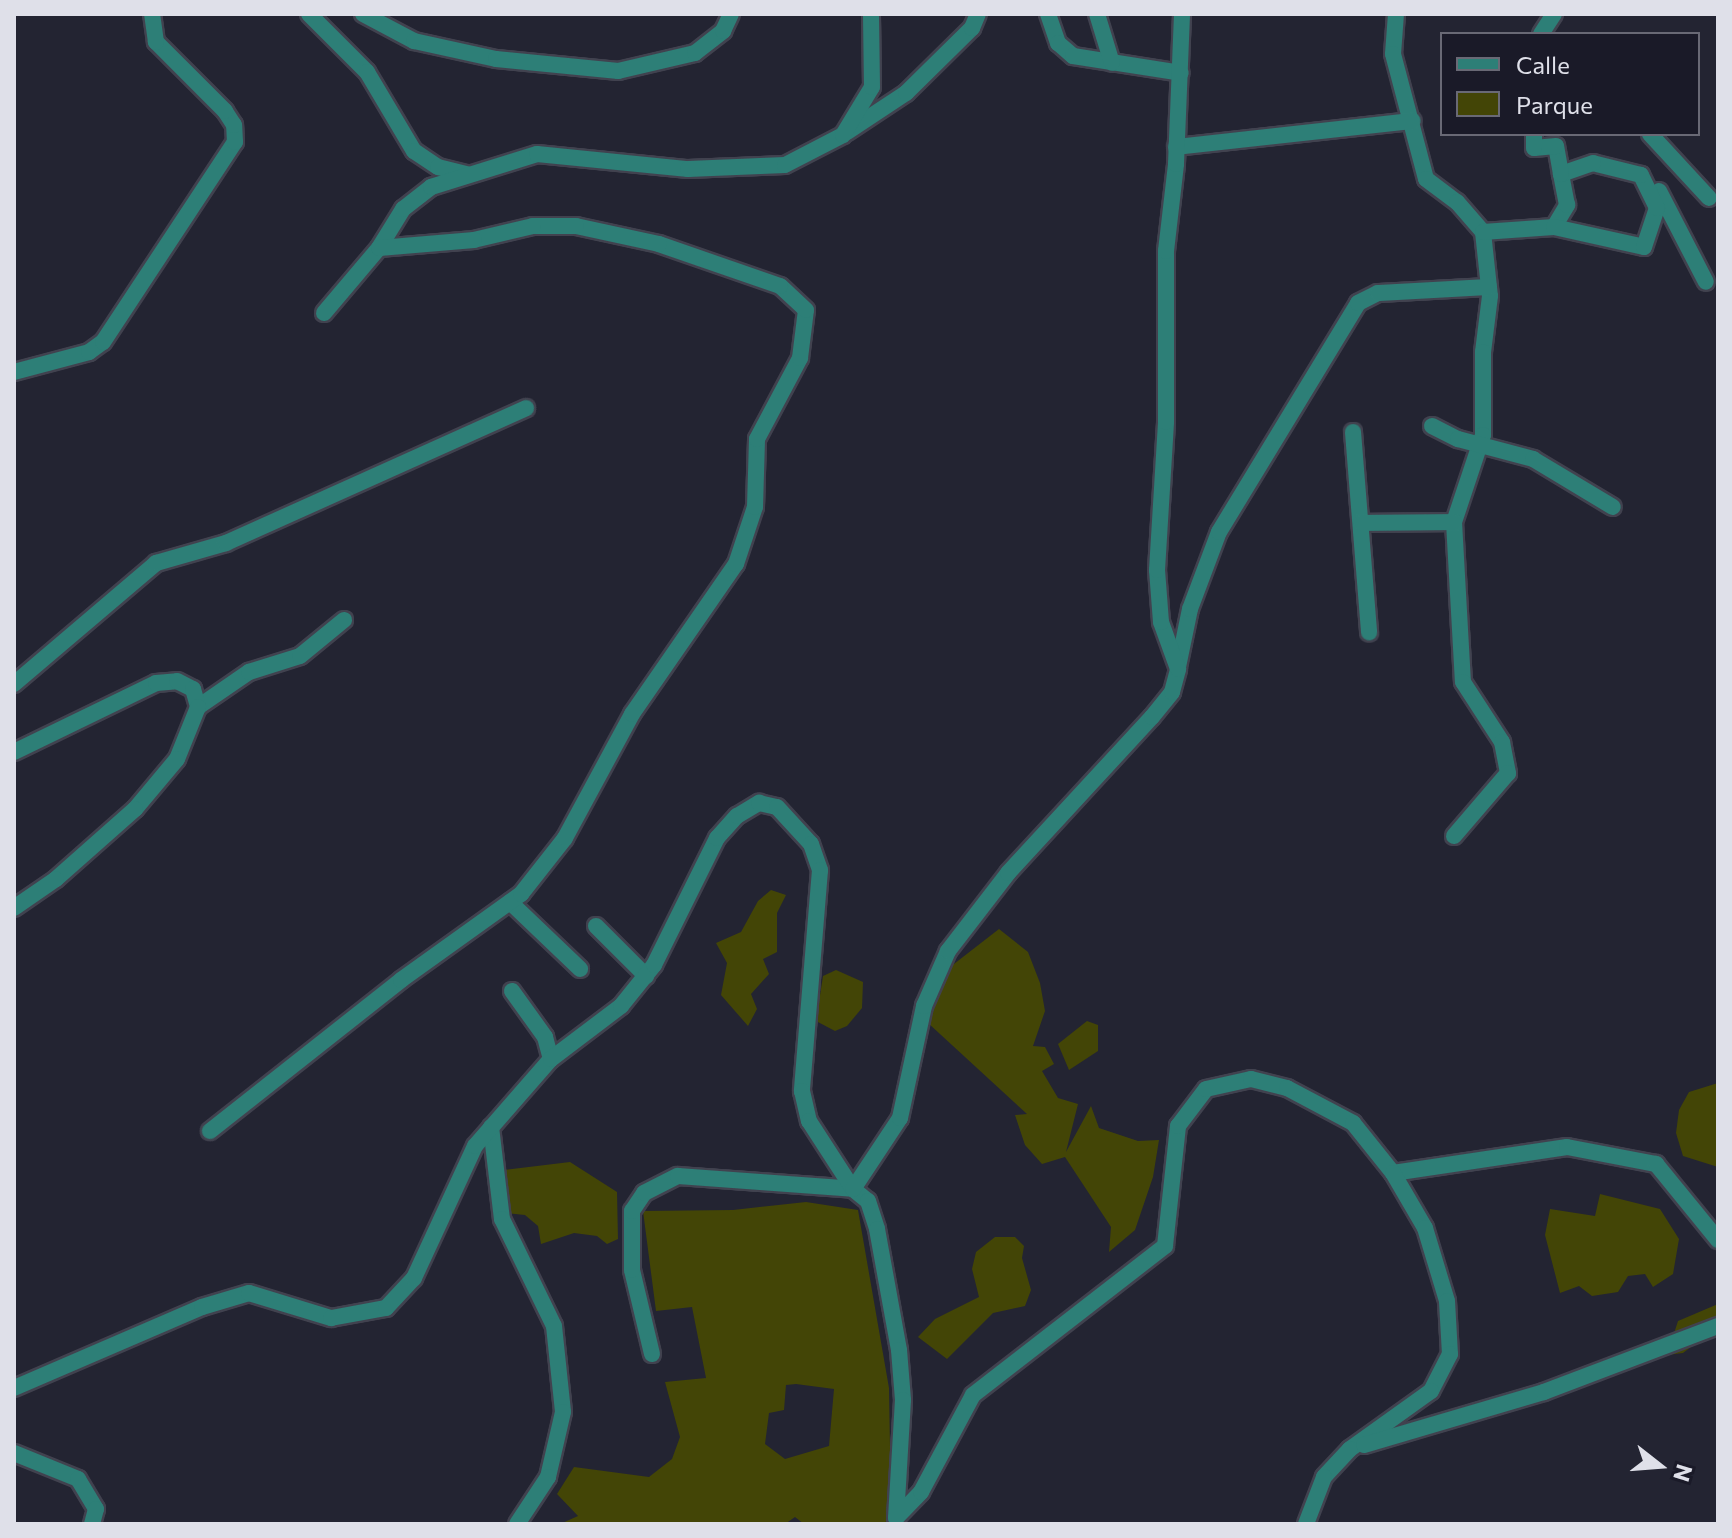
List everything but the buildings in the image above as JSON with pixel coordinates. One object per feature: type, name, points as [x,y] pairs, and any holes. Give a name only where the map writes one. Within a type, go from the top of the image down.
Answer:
[{"type":"street","points":[[14,372],[89,352],[103,342],[235,142],[234,125],[225,111],[156,42],[152,14]]},
{"type":"street","points":[[309,14],[367,72],[414,151],[438,167],[469,175]]},
{"type":"street","points":[[363,14],[414,41],[496,59],[618,71],[695,53],[723,31],[731,14]]},
{"type":"street","points":[[843,135],[872,87],[871,14]]},
{"type":"street","points":[[324,313],[379,248],[403,209],[431,187],[537,154],[688,169],[785,165],[843,135],[906,93],[972,28],[978,14]]},
{"type":"street","points":[[1048,14],[1058,43],[1073,56],[1181,73]]},
{"type":"street","points":[[1097,14],[1112,63]]},
{"type":"street","points":[[1178,669],[1161,622],[1157,570],[1166,408],[1166,251],[1181,73],[1182,14]]},
{"type":"street","points":[[1396,14],[1393,54],[1426,179],[1457,202],[1483,232],[1489,287],[1481,442],[1454,522],[1463,682],[1502,742],[1508,773],[1454,836]]},
{"type":"street","points":[[1542,32],[1554,14]]},
{"type":"street","points":[[1176,147],[1413,121]]},
{"type":"street","points":[[1534,136],[1534,148],[1556,146],[1567,205],[1554,227]]},
{"type":"street","points":[[1652,136],[1709,198]]},
{"type":"street","points":[[1561,174],[1593,163],[1653,180],[1706,282]]},
{"type":"street","points":[[1483,232],[1554,227],[1644,247],[1657,208],[1641,175]]},
{"type":"street","points":[[210,1131],[401,980],[510,902],[565,838],[632,714],[736,564],[755,507],[757,439],[800,358],[806,310],[780,286],[659,244],[576,226],[533,226],[474,240],[379,248]]},
{"type":"street","points":[[853,1189],[900,1118],[924,1006],[948,951],[1008,873],[1172,692],[1190,609],[1219,532],[1358,303],[1378,293],[1489,287]]},
{"type":"street","points":[[14,684],[156,563],[226,543],[526,408]]},
{"type":"street","points":[[1432,426],[1533,459],[1613,507]]},
{"type":"street","points":[[1353,432],[1369,632]]},
{"type":"street","points":[[1361,523],[1454,522]]},
{"type":"street","points":[[14,908],[56,879],[135,809],[177,759],[198,707],[249,672],[300,656],[344,620]]},
{"type":"street","points":[[14,752],[156,683],[177,681],[193,689],[198,707]]},
{"type":"street","points":[[14,1388],[202,1307],[249,1293],[331,1318],[386,1308],[414,1278],[475,1146],[551,1059],[621,1006],[646,976],[717,838],[737,816],[759,803],[777,807],[811,844],[820,870],[802,1091],[809,1121],[853,1189],[868,1201],[877,1229],[899,1350],[903,1400],[894,1521]]},
{"type":"street","points":[[510,902],[580,969]]},
{"type":"street","points":[[596,926],[646,976]]},
{"type":"street","points":[[512,991],[545,1037],[551,1059]]},
{"type":"street","points":[[894,1521],[921,1492],[973,1395],[1165,1246],[1178,1126],[1206,1089],[1251,1079],[1287,1088],[1353,1123],[1393,1173],[1425,1228],[1447,1301],[1450,1354],[1431,1391],[1350,1449],[1324,1477],[1306,1524]]},
{"type":"street","points":[[491,1127],[502,1219],[554,1326],[563,1412],[548,1477],[517,1524]]},
{"type":"street","points":[[1393,1173],[1567,1147],[1656,1164],[1718,1240]]},
{"type":"street","points":[[652,1354],[632,1270],[632,1211],[644,1193],[678,1176],[853,1189]]},
{"type":"street","points":[[1350,1449],[1544,1392],[1718,1326]]},
{"type":"street","points":[[14,1453],[78,1479],[96,1509],[92,1524]]},
{"type":"green space","points":[[771,890],[786,895],[777,913],[777,952],[763,959],[769,974],[751,994],[757,1009],[748,1026],[721,995],[727,963],[716,943],[741,932],[758,901]]},
{"type":"green space","points":[[999,929],[1028,952],[1040,983],[1045,1011],[1033,1046],[1045,1047],[1054,1064],[1042,1071],[1058,1098],[1078,1104],[1066,1152],[1091,1106],[1099,1128],[1138,1141],[1159,1140],[1153,1177],[1135,1230],[1109,1252],[1111,1227],[1065,1157],[1042,1164],[1025,1145],[1015,1115],[1027,1114],[928,1023],[941,974]]},
{"type":"green space","points":[[836,970],[863,982],[862,1008],[847,1026],[835,1031],[816,1021],[823,976]]},
{"type":"green space","points":[[1087,1021],[1098,1025],[1098,1051],[1069,1070],[1058,1044]]},
{"type":"green space","points":[[1718,1083],[1718,1167],[1683,1156],[1676,1133],[1679,1110],[1689,1092]]},
{"type":"green space","points":[[570,1162],[617,1192],[618,1239],[607,1244],[597,1236],[574,1233],[541,1244],[538,1226],[525,1215],[506,1213],[504,1170]]},
{"type":"green space","points":[[1600,1194],[1660,1209],[1679,1239],[1673,1274],[1653,1287],[1645,1274],[1628,1276],[1618,1292],[1592,1296],[1579,1286],[1560,1293],[1545,1235],[1550,1209],[1595,1216]]},
{"type":"green space","points":[[806,1202],[858,1210],[889,1388],[891,1507],[885,1524],[804,1524],[795,1517],[785,1524],[560,1524],[578,1516],[557,1494],[574,1467],[649,1477],[672,1459],[680,1437],[665,1382],[706,1378],[692,1307],[656,1311],[643,1211],[733,1210]],"holes":[[[786,1385],[834,1389],[829,1446],[785,1459],[765,1444],[769,1413],[784,1410]]]},
{"type":"green space","points":[[995,1237],[1015,1237],[1024,1246],[1022,1258],[1031,1290],[1025,1306],[993,1313],[947,1359],[918,1337],[935,1319],[979,1297],[972,1269],[976,1252]]},
{"type":"green space","points":[[1718,1304],[1718,1336],[1704,1337],[1683,1353],[1667,1355],[1678,1321]]}]
